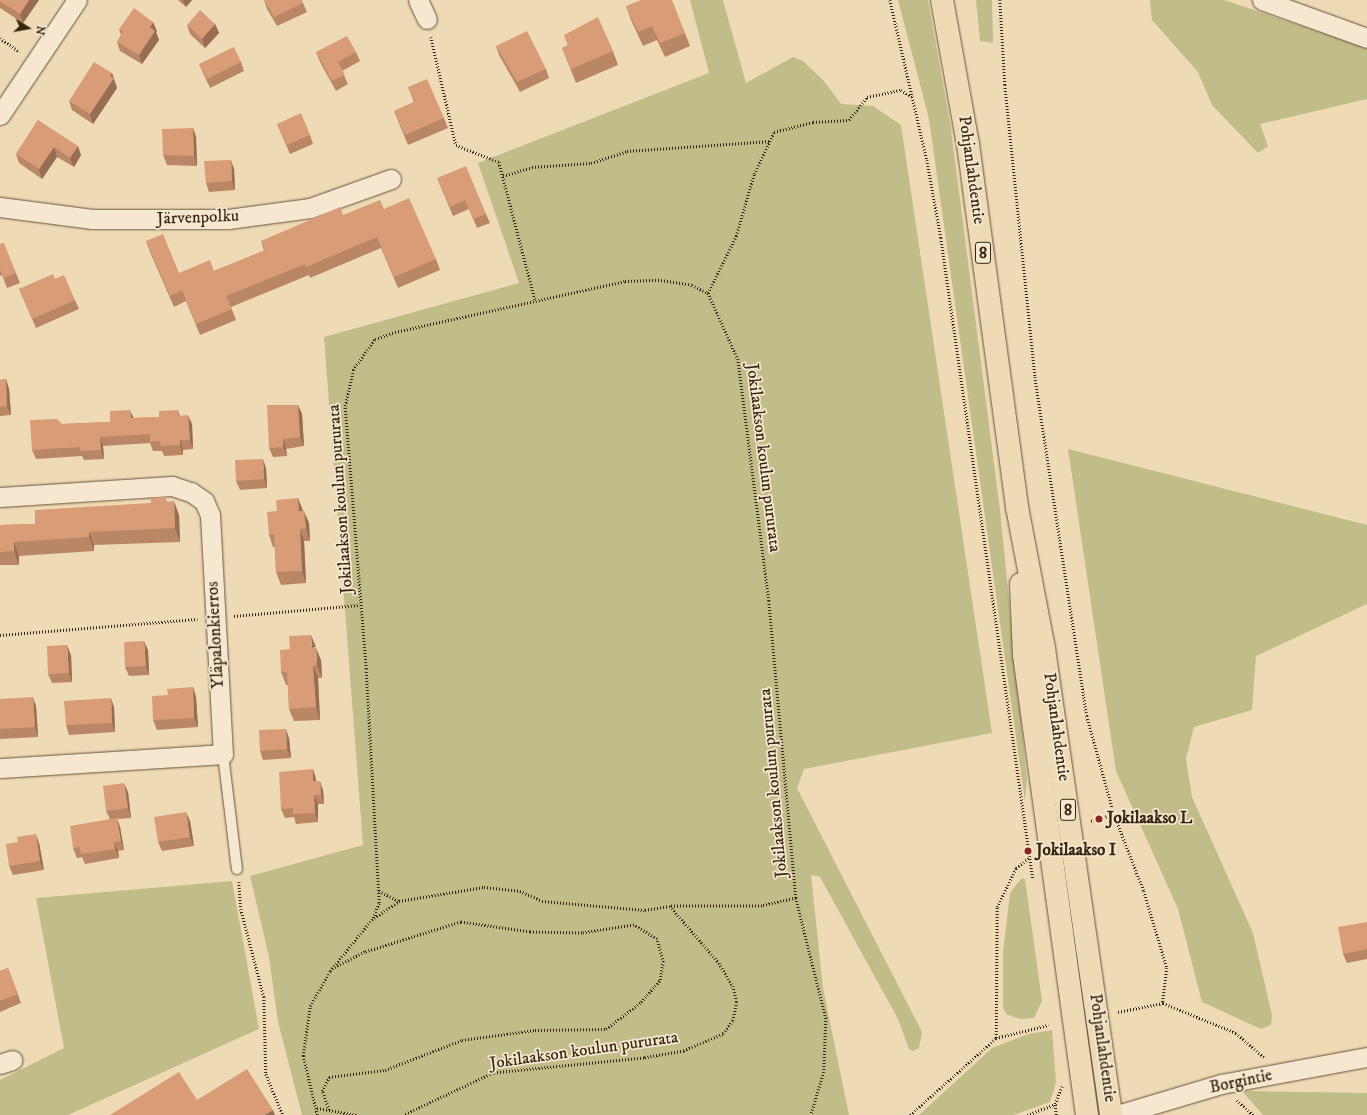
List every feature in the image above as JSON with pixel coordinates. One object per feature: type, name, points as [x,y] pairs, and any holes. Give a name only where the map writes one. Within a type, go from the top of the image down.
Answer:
[{"type":"highway","name":"Pohjanlahdentie","points":[[942,0],[968,144],[1017,507],[1044,649],[1111,1115]]},
{"type":"highway","name":"Pohjanlahdentie","points":[[1017,507],[1024,654],[1087,1115]]},
{"type":"street","points":[[0,115],[77,0]]},
{"type":"street","points":[[418,0],[427,19]]},
{"type":"street","points":[[1262,0],[1367,38]]},
{"type":"street","name":"Järvenpolku","points":[[0,207],[92,219],[228,219],[310,208],[391,179]]},
{"type":"street","name":"Yläpalonkierros","points":[[0,496],[172,486],[191,492],[204,501],[210,515],[223,754]]},
{"type":"street","points":[[0,768],[223,754]]},
{"type":"street","name":"Borgintie","points":[[1117,1115],[1221,1084],[1367,1057]]},
{"type":"lane","points":[[223,754],[237,869]]},
{"type":"path","points":[[890,0],[913,97],[941,238],[1029,858],[1016,868],[996,907],[996,1038]]},
{"type":"path","points":[[1000,0],[1005,85],[1035,377],[1087,716],[1114,814],[1144,891],[1167,968],[1163,1003]]},
{"type":"path","points":[[427,19],[456,145],[499,162],[535,300]]},
{"type":"path","points":[[0,38],[36,62]]},
{"type":"path","points":[[708,293],[736,236],[754,174],[774,132],[813,122],[849,120],[867,97],[901,90],[913,97]]},
{"type":"path","points":[[503,176],[532,167],[591,163],[627,151],[770,141]]},
{"type":"path","name":"Jokilaakson koulun pururata","points":[[317,1115],[317,1108],[306,1078],[305,1025],[310,1006],[330,971],[374,918],[379,891],[345,406],[353,370],[375,339],[395,332],[625,281],[661,280],[692,285],[708,293],[738,359],[748,417],[785,754],[796,898],[762,906],[670,906]]},
{"type":"path","points":[[0,635],[359,605]]},
{"type":"path","points":[[1091,822],[1114,814]]},
{"type":"path","points":[[237,869],[241,909],[264,998],[266,1074],[283,1115]]},
{"type":"path","points":[[374,918],[399,901],[484,887],[520,891],[542,901],[645,910],[670,906]]},
{"type":"path","points":[[379,891],[399,901]]},
{"type":"path","points":[[796,898],[826,1018],[824,1072],[811,1115]]},
{"type":"path","name":"Jokilaakson koulun pururata","points":[[404,1115],[494,1073],[644,1058],[684,1051],[723,1034],[734,1014],[737,1002],[733,986],[719,963],[670,906]]},
{"type":"path","points":[[329,1110],[322,1091],[330,1077],[385,1070],[462,1040],[535,1030],[606,1030],[641,1002],[660,980],[663,962],[657,939],[634,925],[567,933],[530,932],[461,922],[365,952],[330,971]]},
{"type":"path","points":[[1118,1012],[1163,1003],[1236,1033],[1279,1074]]},
{"type":"path","points":[[910,1115],[996,1038],[1048,1025]]},
{"type":"path","points":[[1026,1115],[1055,1104],[1056,1115]]},
{"type":"path","points":[[317,1108],[356,1115]]},
{"type":"shaded area","points":[[690,0],[723,0],[746,83],[793,57],[803,61],[824,81],[841,104],[873,106],[901,125],[992,733],[804,769],[797,788],[922,1032],[919,1048],[913,1051],[909,1049],[898,1019],[820,877],[811,875],[823,988],[849,1115],[302,1115],[278,1022],[269,957],[250,876],[363,845],[324,337],[519,283],[478,163],[709,73]]},
{"type":"shaded area","points":[[898,0],[928,0],[950,122],[1000,510],[1027,779],[1025,801],[929,119]]},
{"type":"shaded area","points":[[976,0],[992,0],[993,43],[980,41]]},
{"type":"shaded area","points":[[1150,0],[1224,0],[1367,48],[1367,99],[1260,124],[1268,146],[1258,153],[1212,105],[1198,72],[1152,20]]},
{"type":"shaded area","points":[[1068,449],[1367,525],[1367,604],[1256,656],[1252,710],[1194,727],[1186,759],[1192,797],[1253,933],[1272,1015],[1271,1025],[1261,1029],[1202,1002],[1178,909],[1116,771]]},
{"type":"shaded area","points":[[1021,879],[1025,879],[1042,1001],[1034,1018],[1020,1019],[1006,1014],[1003,1008],[1003,952],[1010,893]]},
{"type":"shaded area","points":[[232,881],[259,1029],[68,1115],[0,1115],[0,1080],[64,1048],[36,898]]},
{"type":"shaded area","points":[[1052,1030],[1056,1082],[1050,1102],[1014,1115],[919,1115],[992,1048],[1028,1034]]},
{"type":"shaded area","points":[[1242,1091],[1367,1093],[1367,1115],[1263,1115]]},
{"type":"building","points":[[0,0],[29,0],[20,14]]},
{"type":"building","points":[[264,0],[302,0],[303,3],[274,17]]},
{"type":"building","points":[[641,0],[672,0],[685,33],[660,43],[652,26],[638,32],[626,6]]},
{"type":"building","points":[[134,8],[153,22],[150,27],[155,31],[139,55],[117,42],[123,32],[119,29]]},
{"type":"building","points":[[200,10],[215,24],[202,39],[187,25]]},
{"type":"building","points":[[598,17],[613,51],[571,69],[562,48],[568,45],[564,35]]},
{"type":"building","points":[[527,31],[546,69],[517,82],[496,46]]},
{"type":"building","points":[[347,36],[356,52],[338,62],[345,75],[332,81],[316,52]]},
{"type":"building","points":[[234,47],[241,62],[207,79],[199,64]]},
{"type":"building","points":[[94,62],[112,73],[110,76],[114,78],[90,114],[69,101]]},
{"type":"building","points":[[427,79],[444,118],[405,135],[394,111],[415,102],[408,87]]},
{"type":"building","points":[[301,113],[310,135],[287,145],[277,124]]},
{"type":"building","points":[[38,120],[78,146],[70,158],[54,147],[39,169],[16,154]]},
{"type":"building","points":[[193,128],[194,156],[163,155],[162,129]]},
{"type":"building","points":[[231,160],[232,181],[206,183],[204,161]]},
{"type":"building","points":[[466,166],[486,214],[473,219],[465,200],[450,207],[437,178]]},
{"type":"building","points":[[409,198],[436,259],[394,277],[377,237],[306,267],[305,264],[226,296],[232,309],[196,324],[182,290],[170,296],[146,241],[163,234],[179,273],[210,260],[214,271],[265,250],[261,241],[340,207],[343,215],[380,200],[384,209]]},
{"type":"building","points":[[4,243],[16,273],[4,278],[0,270],[0,244]]},
{"type":"building","points":[[53,274],[55,279],[64,275],[75,300],[32,319],[19,289]]},
{"type":"building","points":[[6,379],[7,406],[0,407],[0,380]]},
{"type":"building","points":[[267,405],[298,405],[300,437],[283,439],[283,447],[269,448]]},
{"type":"building","points":[[130,410],[131,418],[159,417],[159,411],[178,410],[178,416],[188,415],[190,440],[180,440],[180,445],[161,446],[160,441],[150,442],[150,434],[100,437],[101,450],[80,451],[80,447],[32,450],[30,420],[57,419],[62,424],[110,422],[110,411]]},
{"type":"building","points":[[263,459],[264,479],[236,481],[235,460]]},
{"type":"building","points":[[166,497],[166,502],[174,501],[175,528],[89,532],[89,537],[14,542],[14,551],[0,552],[0,525],[35,524],[35,510],[151,503],[151,498]]},
{"type":"building","points":[[298,498],[299,511],[304,511],[306,528],[300,529],[302,571],[276,572],[274,534],[269,535],[267,512],[277,511],[276,500]]},
{"type":"building","points":[[311,635],[312,648],[316,648],[317,665],[313,666],[316,707],[289,709],[287,672],[281,672],[280,650],[290,649],[289,636]]},
{"type":"building","points":[[144,641],[146,666],[125,667],[124,642]]},
{"type":"building","points":[[67,645],[69,673],[48,674],[47,646]]},
{"type":"building","points":[[193,687],[194,718],[153,720],[152,696],[168,695],[167,689]]},
{"type":"building","points":[[33,697],[35,727],[0,729],[0,699]]},
{"type":"building","points":[[111,698],[112,723],[66,725],[64,701]]},
{"type":"building","points":[[286,729],[287,749],[260,751],[259,730]]},
{"type":"building","points":[[313,769],[313,781],[320,781],[321,795],[314,795],[315,813],[293,814],[293,808],[281,809],[279,772]]},
{"type":"building","points":[[124,783],[128,808],[106,811],[103,786]]},
{"type":"building","points":[[186,812],[190,837],[158,842],[154,817]]},
{"type":"building","points":[[117,818],[121,841],[114,842],[115,849],[81,854],[80,847],[73,848],[70,826]]},
{"type":"building","points":[[36,834],[40,861],[9,866],[6,844],[18,842],[17,837]]},
{"type":"building","points":[[1367,922],[1367,949],[1343,954],[1338,927]]},
{"type":"building","points":[[8,968],[18,994],[0,1001],[0,971]]},
{"type":"building","points":[[247,1069],[273,1110],[264,1115],[110,1115],[179,1072],[197,1100]]},
{"type":"place","name":"Jokilaakso L","points":[[1099,819]]},
{"type":"place","name":"Jokilaakso I","points":[[1028,851]]}]
